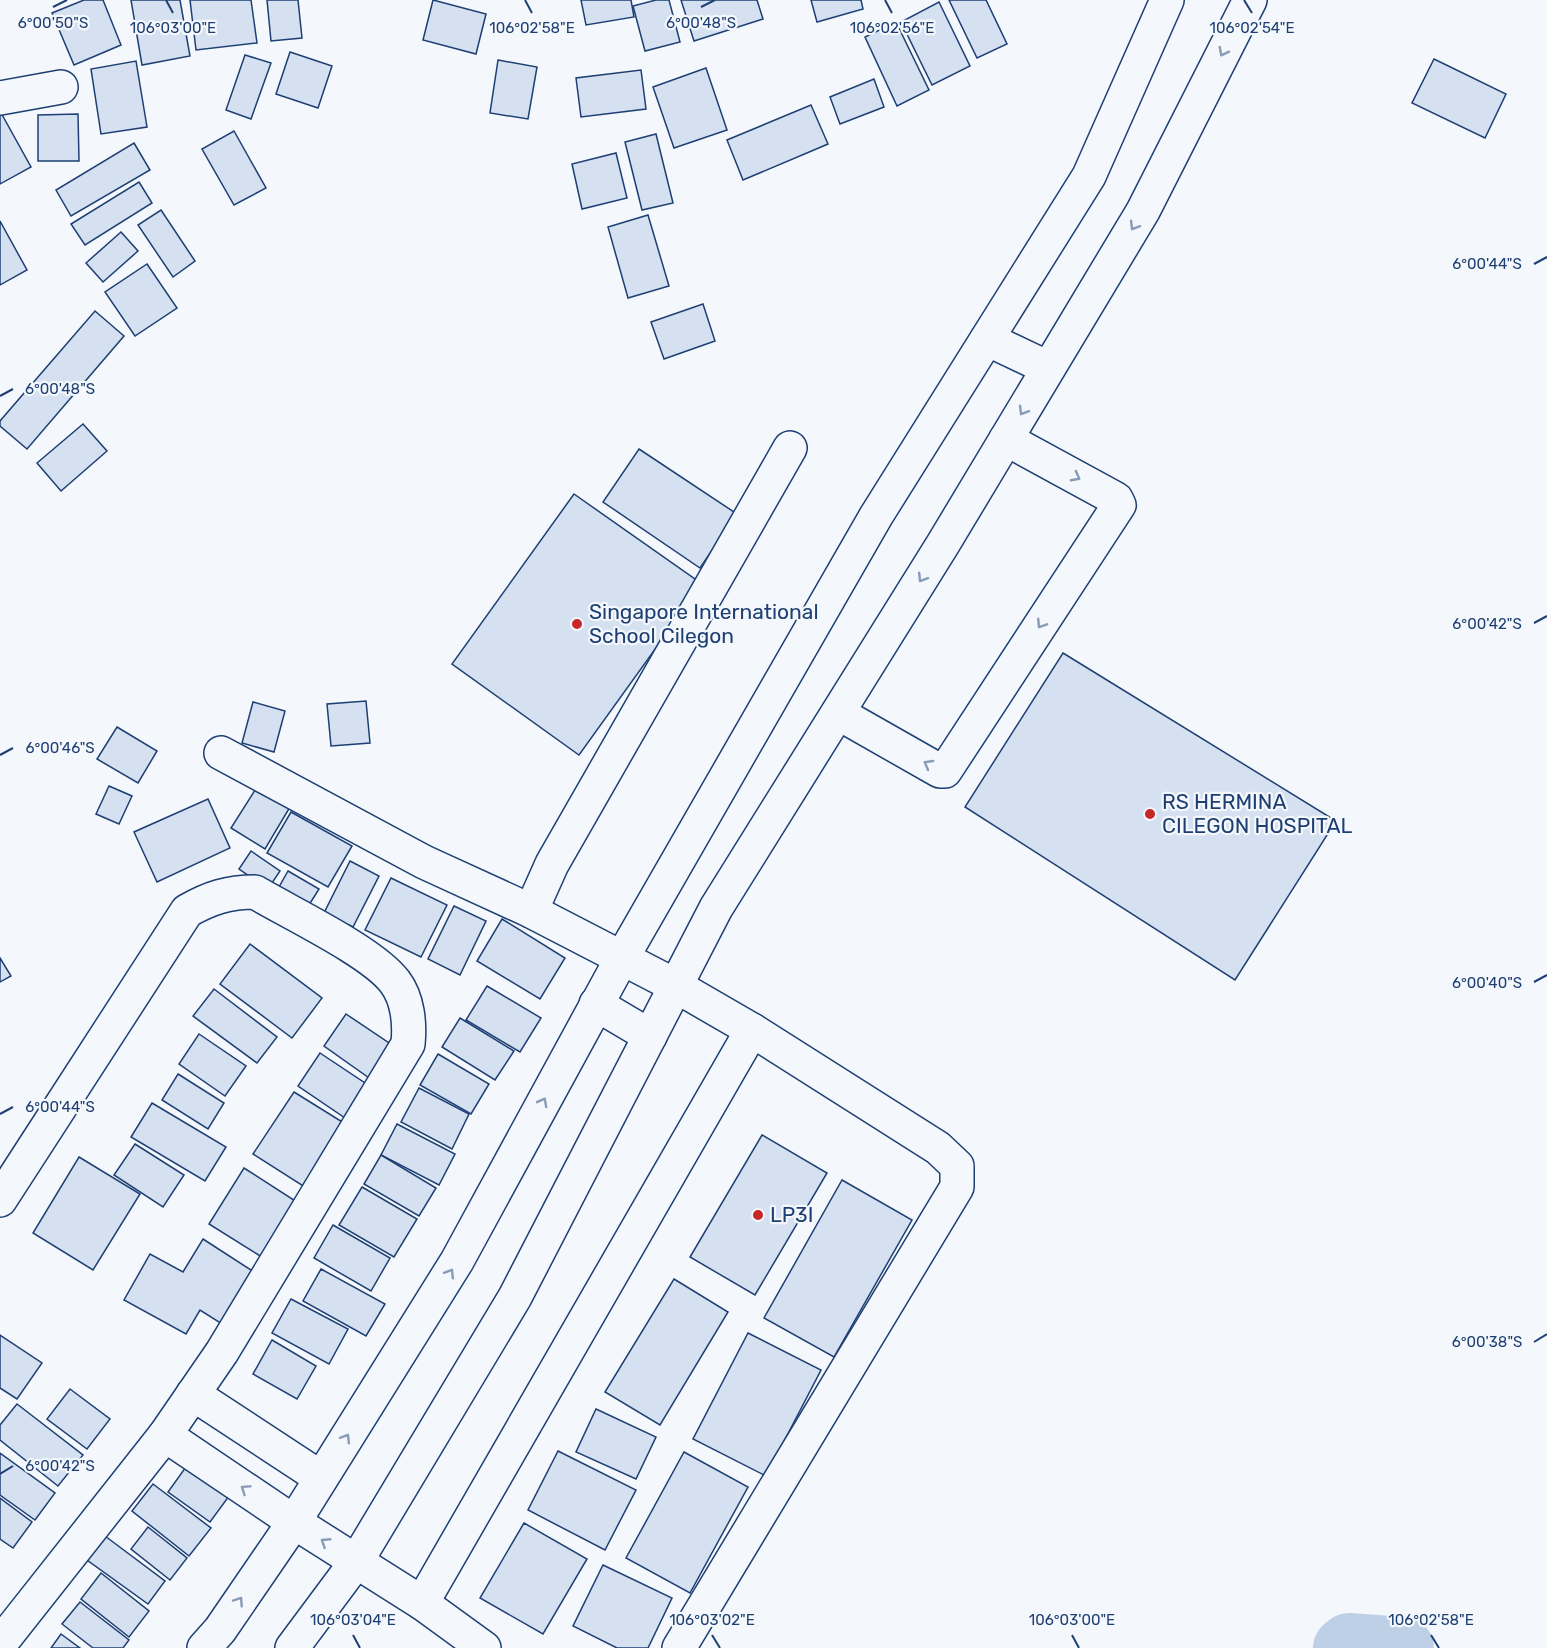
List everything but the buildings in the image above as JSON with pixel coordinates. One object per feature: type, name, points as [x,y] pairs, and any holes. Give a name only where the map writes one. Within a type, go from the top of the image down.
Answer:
[{"type":"street","points":[[204,1648],[220,1630],[294,1522],[457,1261],[596,1004],[876,516],[1089,176],[1167,0]]},
{"type":"street","points":[[291,1648],[356,1562],[514,1297],[716,908],[1006,439],[1143,211],[1250,0]]},
{"type":"street","points":[[0,98],[61,87]]},
{"type":"street","points":[[987,339],[1048,368]]},
{"type":"street","points":[[838,712],[940,771],[945,771],[1119,505],[1116,499],[1006,439]]},
{"type":"street","points":[[531,911],[552,864],[790,448]]},
{"type":"street","points":[[221,753],[424,862],[531,911],[675,986],[752,1030],[938,1148],[957,1166],[957,1187],[679,1648]]},
{"type":"street","points":[[0,1200],[187,911],[205,901],[235,892],[255,892],[371,960],[396,982],[410,1026],[408,1044],[306,1217],[165,1435],[0,1644]]},
{"type":"street","points":[[596,1004],[650,1036]]},
{"type":"street","points":[[422,1603],[752,1030]]},
{"type":"street","points":[[193,1394],[321,1478]]},
{"type":"street","points":[[165,1435],[294,1522],[422,1603],[484,1648]]},
{"type":"waterway","points":[[1344,1648],[1349,1644],[1403,1648]]},
{"type":"place","name":"Singapore International School Cilegon","points":[[577,624]]},
{"type":"place","name":"RS HERMINA CILEGON HOSPITAL","points":[[1150,814]]},
{"type":"place","name":"LP3I","points":[[758,1215]]}]
